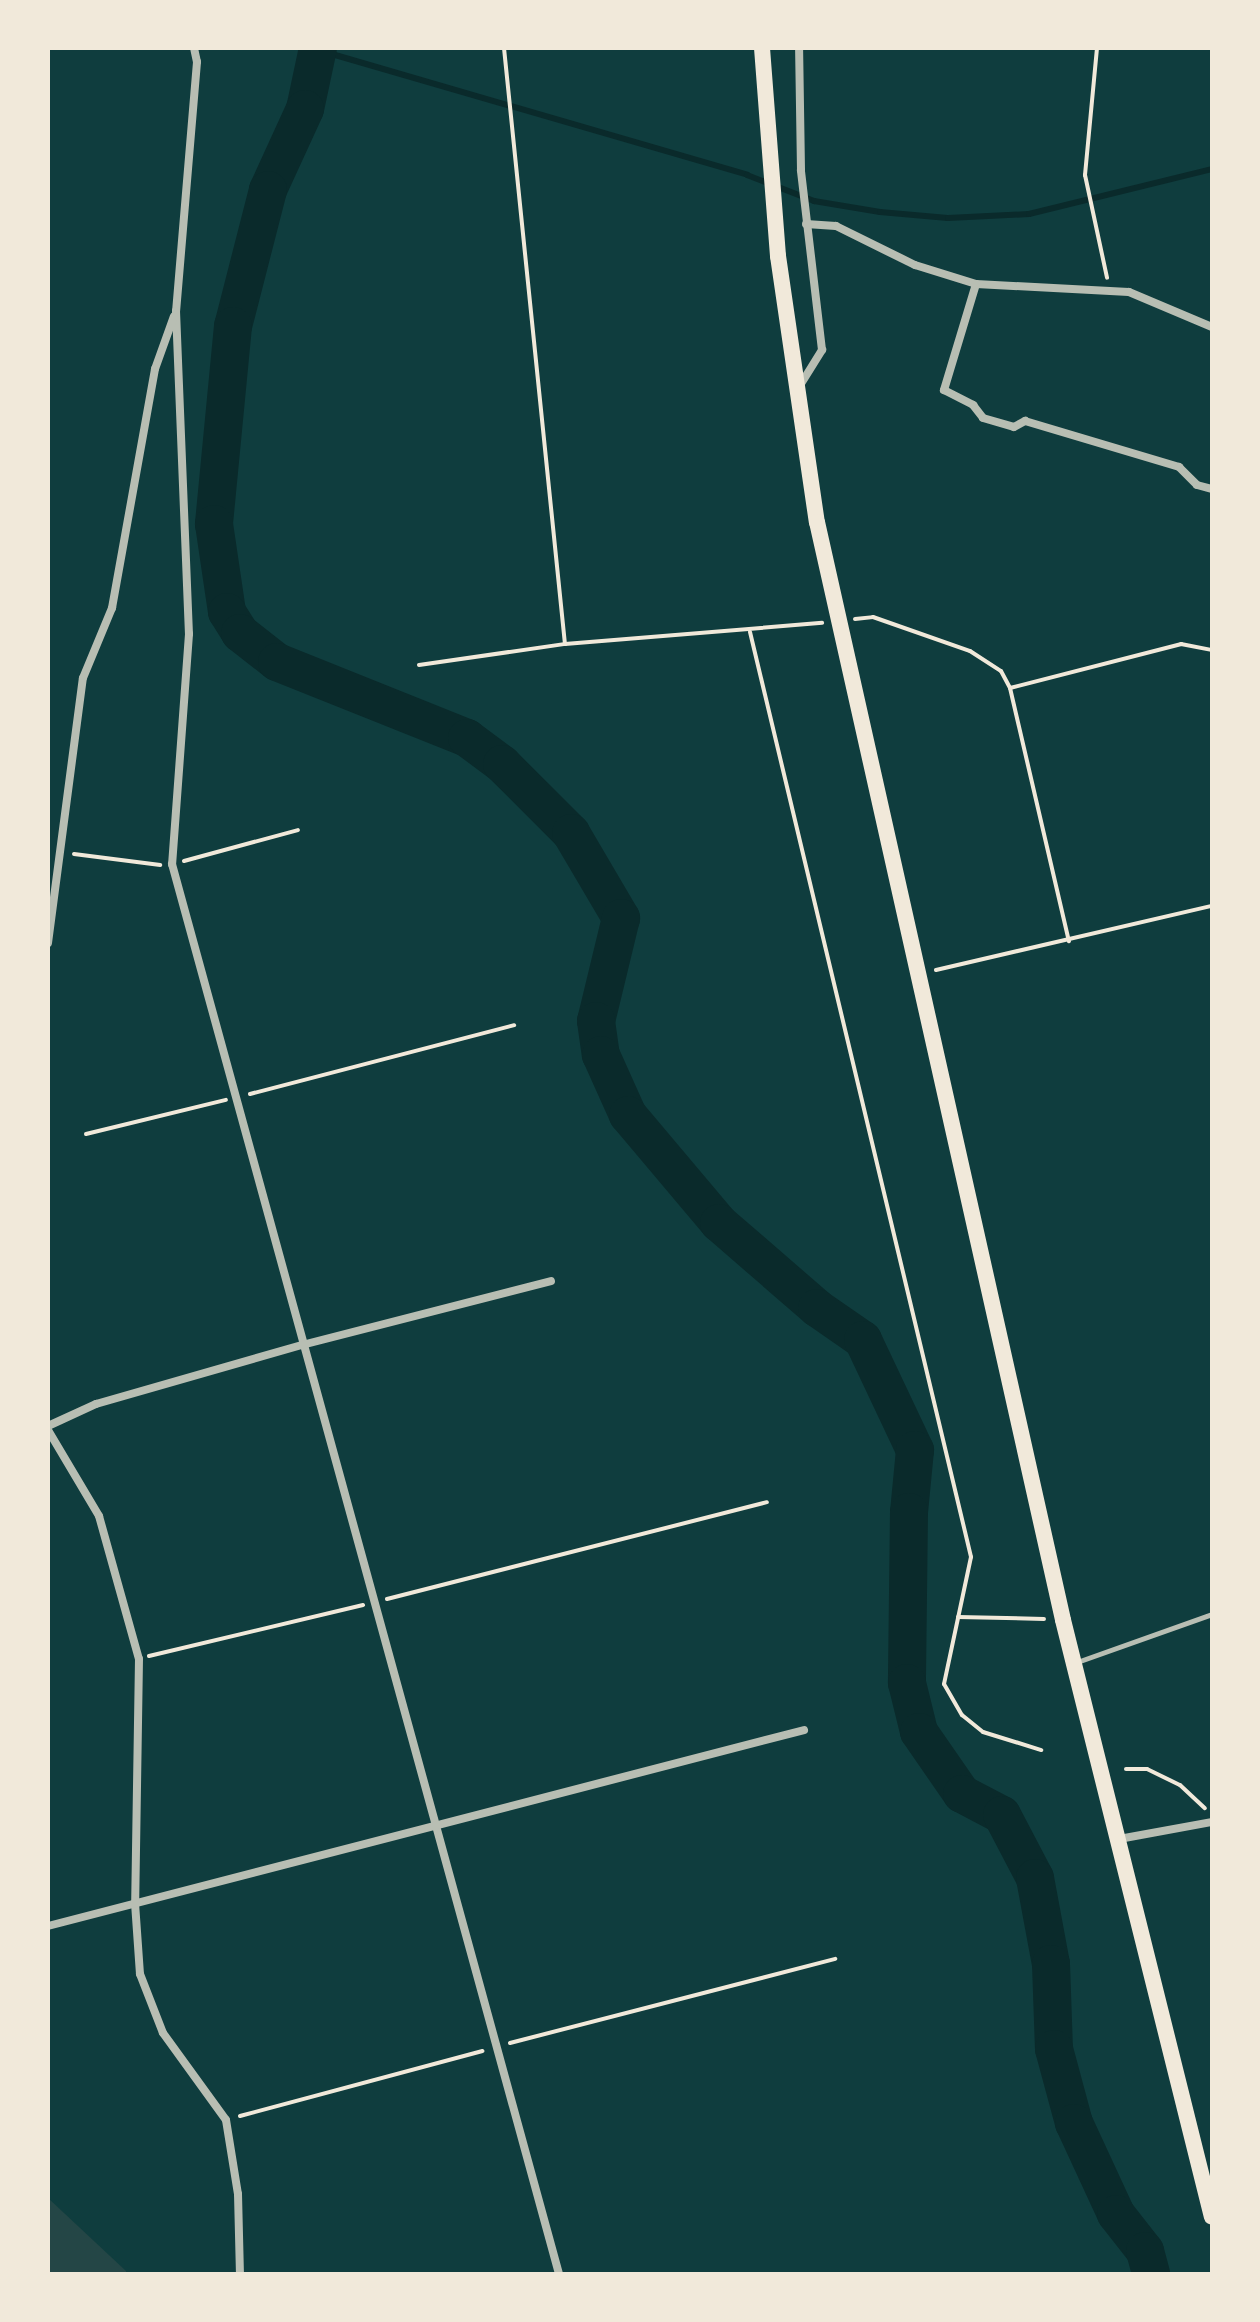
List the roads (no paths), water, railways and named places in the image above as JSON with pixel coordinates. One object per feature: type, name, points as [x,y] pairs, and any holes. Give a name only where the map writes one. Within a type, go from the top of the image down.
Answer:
[{"type":"highway","points":[[762,52],[778,256],[795,392],[838,620],[1063,1620],[1212,2217]]},
{"type":"street","points":[[194,48],[197,62],[176,311],[189,634],[172,864],[239,1097],[302,1345],[376,1601],[559,2274]]},
{"type":"street","points":[[795,392],[822,350],[806,224],[799,48]]},
{"type":"street","points":[[806,224],[836,226],[915,265],[976,284],[1129,292],[1212,327]]},
{"type":"street","points":[[976,284],[944,382],[950,396],[973,405],[983,418],[1014,427],[1025,421],[1179,467],[1197,485],[1212,489]]},
{"type":"street","points":[[48,943],[83,678],[112,608],[155,369],[176,311]]},
{"type":"street","points":[[240,2274],[238,2194],[226,2120],[163,2033],[140,1974],[135,1903],[139,1659],[99,1516],[48,1428],[96,1404],[302,1345],[551,1281]]},
{"type":"street","points":[[48,1926],[436,1828],[804,1730]]},
{"type":"street","points":[[1119,1839],[1212,1819]]},
{"type":"lane","points":[[1075,1663],[1212,1614]]},
{"type":"waterway","points":[[318,48],[305,109],[268,190],[233,326],[214,524],[227,612],[240,633],[277,662],[467,738],[502,764],[571,833],[621,918],[596,1021],[601,1055],[628,1115],[719,1223],[817,1308],[863,1340],[915,1450],[909,1512],[907,1683],[919,1732],[962,1794],[1002,1815],[1035,1878],[1051,1964],[1054,2049],[1074,2123],[1116,2214],[1145,2251],[1151,2274]]},
{"type":"waterway","points":[[318,50],[747,175],[814,201],[880,212],[948,218],[1029,214],[1212,169]]}]
